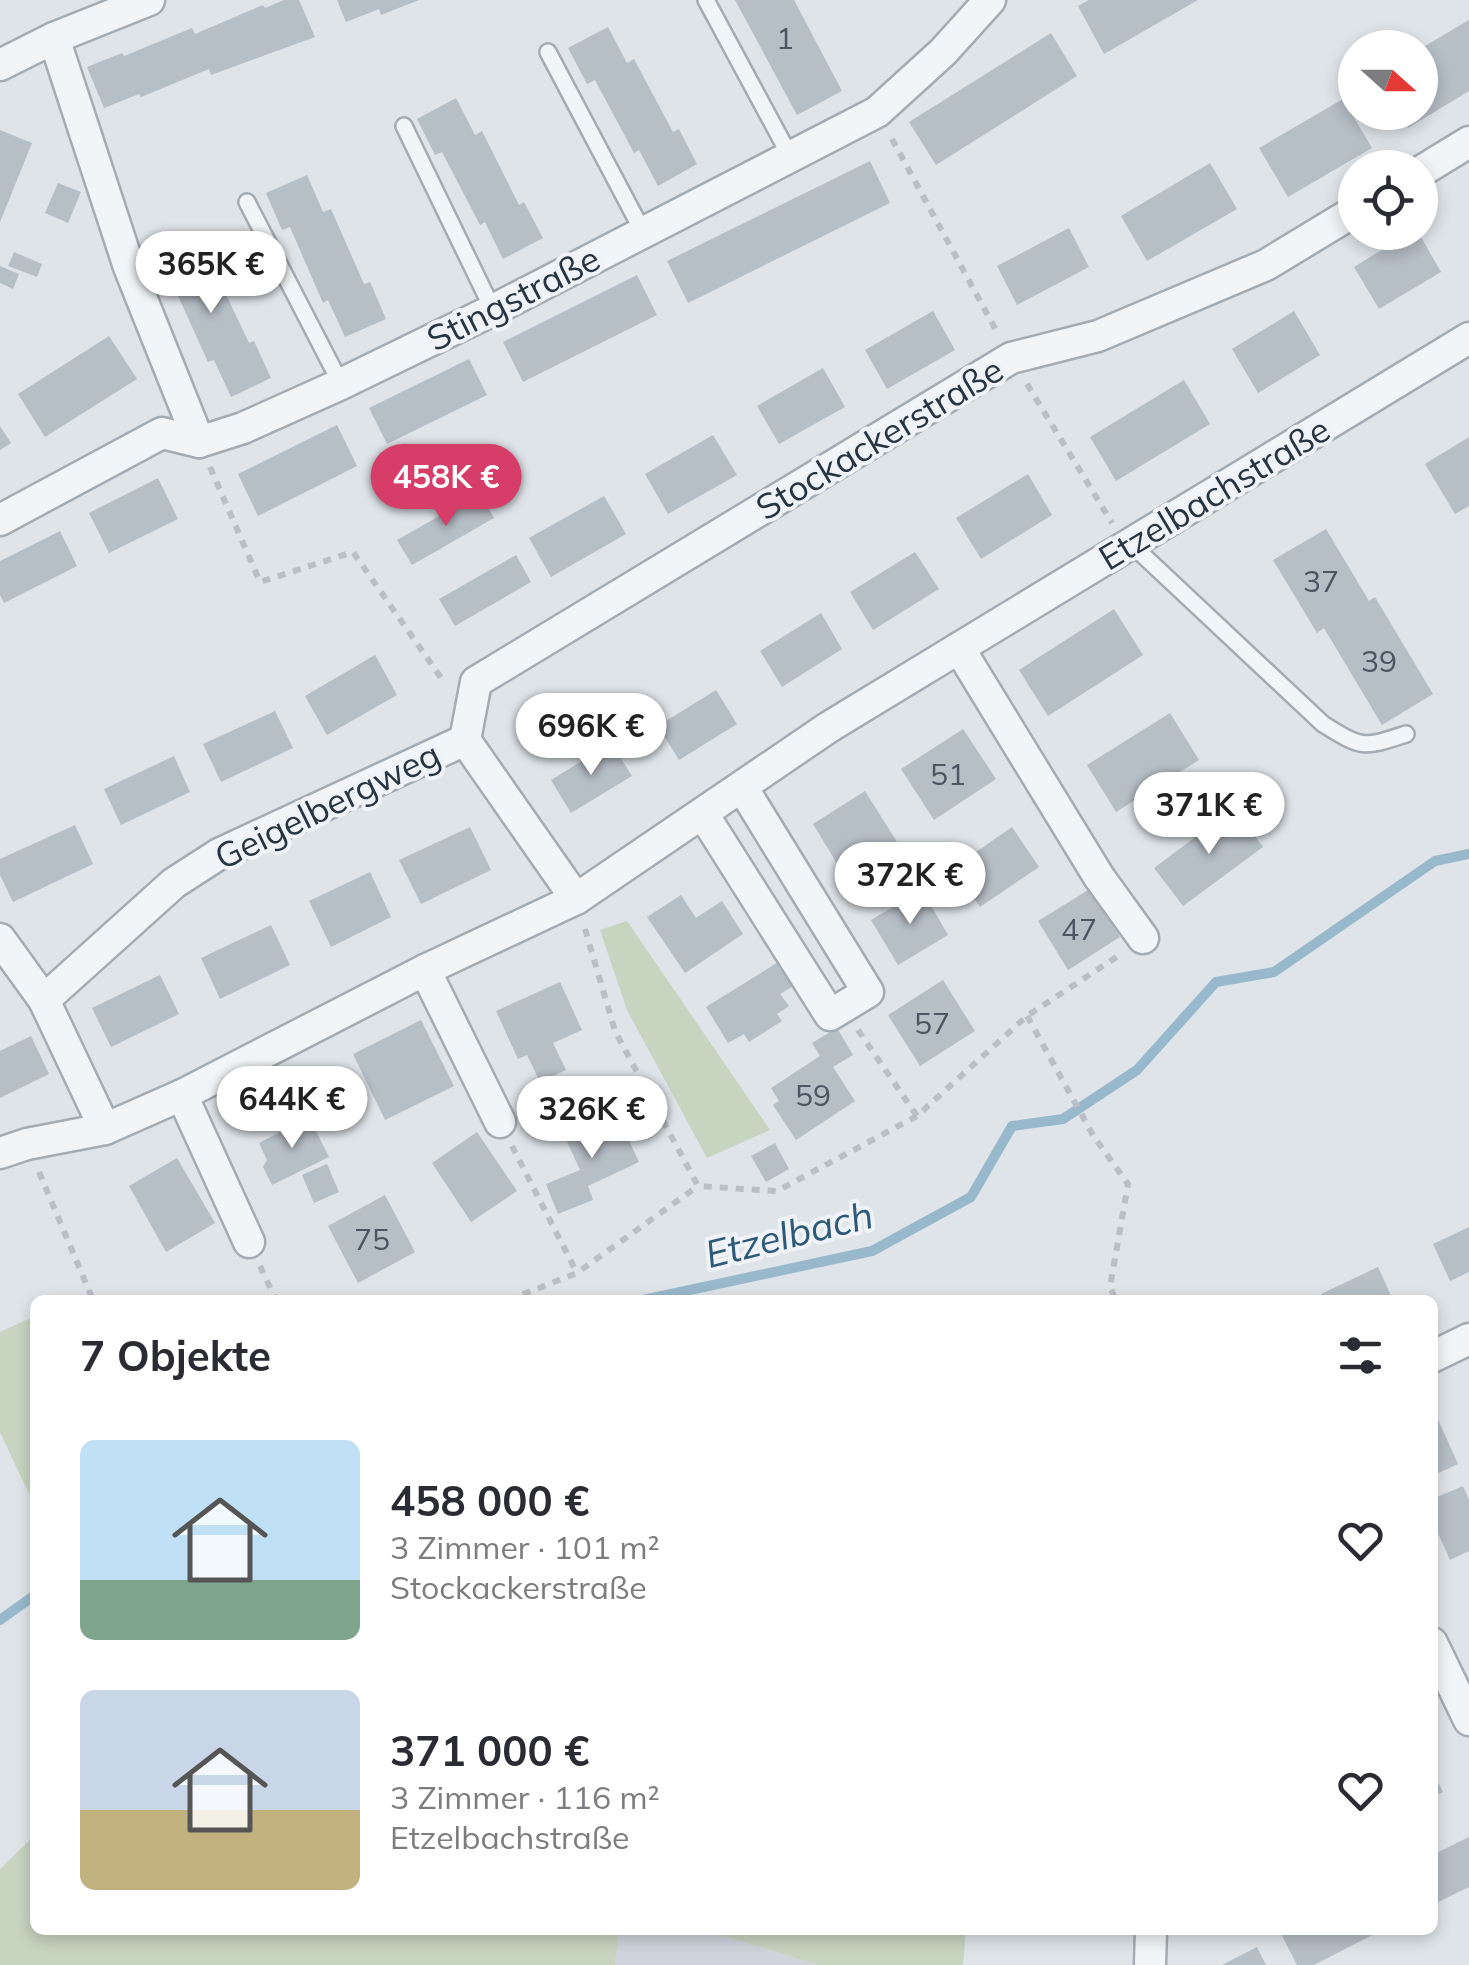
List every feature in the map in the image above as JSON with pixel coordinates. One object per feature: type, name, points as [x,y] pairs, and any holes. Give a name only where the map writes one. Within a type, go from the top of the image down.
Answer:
[{"type":"street","points":[[0,65],[54,38],[148,0]]},
{"type":"street","name":"Stingstraße","points":[[0,520],[162,433],[199,442],[243,428],[341,384],[494,310],[876,112],[943,52],[990,0]]},
{"type":"street","points":[[54,38],[129,267],[199,442]]},
{"type":"street","points":[[1438,161],[1469,142]]},
{"type":"street","name":"Stockackerstraße","points":[[464,740],[476,682],[1011,358],[1098,336],[1266,265],[1338,221]]},
{"type":"street","name":"Etzelbachstraße","points":[[13,1149],[106,1129],[182,1096],[426,970],[576,899],[829,727],[1469,338]]},
{"type":"street","points":[[958,648],[1100,877],[1144,938]]},
{"type":"street","name":"Geigelbergweg","points":[[44,1000],[174,883],[219,854],[464,740],[576,899]]},
{"type":"street","points":[[702,814],[830,1015],[868,992],[742,787]]},
{"type":"street","points":[[0,939],[44,1000],[106,1129]]},
{"type":"street","points":[[426,970],[500,1122]]},
{"type":"street","points":[[182,1096],[249,1242]]},
{"type":"street","points":[[1438,1355],[1469,1339]]},
{"type":"street","points":[[1438,1655],[1469,1720]]},
{"type":"street","points":[[1150,1935],[1150,1965]]},
{"type":"lane","points":[[706,0],[790,156]]},
{"type":"lane","points":[[548,52],[643,232]]},
{"type":"lane","points":[[404,126],[494,310]]},
{"type":"lane","points":[[248,202],[341,384]]},
{"type":"lane","points":[[1130,543],[1323,724],[1346,739],[1367,746],[1406,734]]},
{"type":"path","points":[[199,442],[260,582],[353,552],[452,694],[464,740]]},
{"type":"path","points":[[576,899],[615,1031],[698,1186]]},
{"type":"path","points":[[521,1295],[576,1273],[698,1186],[777,1191],[917,1116],[1027,1016],[1144,938]]},
{"type":"path","points":[[844,1006],[870,1051],[917,1116]]},
{"type":"path","points":[[1027,1016],[1094,1137],[1128,1184],[1110,1287],[1114,1295]]},
{"type":"path","points":[[500,1122],[576,1273]]},
{"type":"path","points":[[13,1149],[90,1295]]},
{"type":"shaded area","points":[[618,1935],[719,1935],[818,1965],[615,1965]]},
{"type":"green space","points":[[627,921],[770,1130],[707,1158],[627,1010],[600,930]]},
{"type":"green space","points":[[30,1318],[29,1494],[0,1432],[0,1332]]},
{"type":"green space","points":[[30,1840],[30,1935],[618,1935],[615,1965],[0,1965],[0,1869]]},
{"type":"green space","points":[[719,1935],[966,1935],[963,1965],[818,1965]]},
{"type":"building","points":[[284,0],[299,0],[315,37],[211,75],[209,69],[104,108],[87,67],[192,28],[195,34]]},
{"type":"building","points":[[337,0],[419,0],[381,15],[379,9],[346,22]]},
{"type":"building","points":[[735,0],[794,0],[842,91],[797,115]]},
{"type":"building","points":[[1089,0],[1198,0],[1104,54],[1078,6]]},
{"type":"building","points":[[1469,20],[1469,91],[1438,110],[1438,38]]},
{"type":"building","points":[[608,27],[627,63],[634,59],[673,132],[679,129],[697,164],[658,186],[639,150],[634,153],[595,80],[587,84],[568,48]]},
{"type":"building","points":[[1051,33],[1077,76],[936,165],[909,122]]},
{"type":"building","points":[[456,98],[475,135],[482,131],[519,205],[524,202],[543,238],[503,259],[485,222],[480,225],[442,152],[435,155],[417,119]]},
{"type":"building","points":[[1338,102],[1338,130],[1361,130],[1372,148],[1338,150],[1338,168],[1288,197],[1259,148]]},
{"type":"building","points":[[0,130],[32,143],[0,222]]},
{"type":"building","points":[[870,161],[890,203],[688,303],[667,261]]},
{"type":"building","points":[[1210,163],[1237,209],[1147,261],[1121,216]]},
{"type":"building","points":[[307,175],[323,212],[331,209],[364,284],[370,282],[386,319],[345,337],[328,300],[323,303],[290,227],[282,230],[266,193]]},
{"type":"building","points":[[58,183],[81,192],[68,223],[45,213]]},
{"type":"building","points":[[1069,228],[1089,267],[1017,305],[997,266]]},
{"type":"building","points":[[190,235],[207,272],[214,269],[249,343],[254,341],[271,378],[231,397],[214,360],[208,362],[174,287],[166,291],[149,254]]},
{"type":"building","points":[[1382,250],[1428,250],[1441,272],[1379,309],[1354,267]]},
{"type":"building","points":[[14,252],[42,264],[37,277],[8,266]]},
{"type":"building","points":[[0,266],[19,274],[13,289],[0,283]]},
{"type":"building","points":[[637,275],[657,315],[523,382],[503,342]]},
{"type":"building","points":[[933,311],[955,350],[887,389],[865,350]]},
{"type":"building","points":[[1294,311],[1320,355],[1258,393],[1232,349]]},
{"type":"building","points":[[109,336],[137,379],[45,437],[18,394]]},
{"type":"building","points":[[469,359],[487,395],[387,444],[369,408]]},
{"type":"building","points":[[823,368],[845,407],[779,444],[757,406]]},
{"type":"building","points":[[1184,380],[1210,424],[1116,481],[1090,437]]},
{"type":"building","points":[[337,425],[357,466],[258,516],[238,474]]},
{"type":"building","points":[[0,426],[11,443],[0,450]]},
{"type":"building","points":[[713,435],[737,475],[668,514],[645,474]]},
{"type":"building","points":[[1469,437],[1469,506],[1455,514],[1425,464]]},
{"type":"building","points":[[1028,474],[1052,515],[981,559],[956,518]]},
{"type":"building","points":[[158,478],[178,519],[109,553],[89,513]]},
{"type":"building","points":[[480,493],[494,518],[412,565],[397,540]]},
{"type":"building","points":[[604,496],[626,534],[551,577],[529,538]]},
{"type":"building","points":[[1326,529],[1369,601],[1375,597],[1433,694],[1382,725],[1324,628],[1317,633],[1273,560]]},
{"type":"building","points":[[60,531],[77,566],[4,603],[0,595],[0,561]]},
{"type":"building","points":[[915,552],[939,589],[873,630],[850,592]]},
{"type":"building","points":[[516,555],[531,582],[455,626],[439,599]]},
{"type":"building","points":[[1114,609],[1143,655],[1048,716],[1019,670]]},
{"type":"building","points":[[821,613],[842,649],[782,687],[760,651]]},
{"type":"building","points":[[375,655],[397,695],[327,735],[305,696]]},
{"type":"building","points":[[716,690],[737,724],[679,760],[658,726]]},
{"type":"building","points":[[275,711],[293,748],[221,782],[203,744]]},
{"type":"building","points":[[1170,713],[1199,760],[1116,812],[1087,765]]},
{"type":"building","points":[[963,729],[996,779],[934,820],[901,769]]},
{"type":"building","points":[[611,743],[632,776],[571,813],[551,780]]},
{"type":"building","points":[[174,756],[190,792],[121,825],[104,789]]},
{"type":"building","points":[[865,791],[897,842],[844,875],[813,824]]},
{"type":"building","points":[[1234,808],[1263,847],[1183,906],[1154,868]]},
{"type":"building","points":[[75,825],[93,864],[13,902],[0,875],[0,859]]},
{"type":"building","points":[[470,827],[491,870],[421,904],[399,860]]},
{"type":"building","points":[[1012,827],[1039,867],[980,907],[953,868]]},
{"type":"building","points":[[370,872],[391,917],[331,947],[309,901]]},
{"type":"building","points":[[1090,889],[1120,937],[1068,970],[1038,921]]},
{"type":"building","points":[[922,890],[948,935],[898,965],[871,920]]},
{"type":"building","points":[[681,895],[696,918],[722,901],[743,934],[685,973],[647,917]]},
{"type":"building","points":[[271,925],[290,965],[220,999],[201,958]]},
{"type":"building","points":[[777,963],[792,987],[780,994],[789,1006],[777,1014],[782,1021],[749,1042],[744,1034],[728,1043],[706,1007]]},
{"type":"building","points":[[160,975],[179,1014],[111,1047],[92,1008]]},
{"type":"building","points":[[943,980],[975,1031],[920,1066],[888,1015]]},
{"type":"building","points":[[560,982],[582,1030],[553,1043],[566,1070],[540,1082],[527,1055],[518,1059],[496,1011]]},
{"type":"building","points":[[421,1020],[454,1086],[385,1120],[353,1054]]},
{"type":"building","points":[[837,1028],[853,1055],[833,1067],[855,1101],[796,1140],[773,1105],[779,1101],[771,1088],[820,1056],[812,1043]]},
{"type":"building","points":[[31,1036],[49,1074],[0,1098],[0,1051]]},
{"type":"building","points":[[604,1112],[611,1128],[621,1123],[639,1162],[588,1186],[593,1200],[558,1214],[546,1184],[580,1170],[564,1135]]},
{"type":"building","points":[[309,1117],[329,1157],[272,1185],[263,1167],[267,1160],[259,1143]]},
{"type":"building","points":[[477,1132],[517,1191],[471,1222],[432,1163]]},
{"type":"building","points":[[775,1143],[789,1169],[766,1182],[751,1156]]},
{"type":"building","points":[[177,1158],[215,1223],[166,1252],[129,1186]]},
{"type":"building","points":[[327,1164],[339,1192],[314,1203],[302,1175]]},
{"type":"building","points":[[385,1195],[415,1252],[358,1283],[328,1226]]},
{"type":"building","points":[[1469,1227],[1469,1272],[1450,1281],[1433,1244]]},
{"type":"building","points":[[1378,1267],[1391,1295],[1322,1295]]},
{"type":"building","points":[[1438,1419],[1458,1464],[1438,1473]]},
{"type":"building","points":[[1463,1486],[1469,1500],[1469,1551],[1450,1560],[1438,1533],[1438,1496]]},
{"type":"building","points":[[1469,1837],[1469,1887],[1438,1902],[1438,1852]]},
{"type":"building","points":[[1282,1935],[1372,1935],[1314,1965],[1297,1965]]},
{"type":"building","points":[[1257,1947],[1266,1965],[1222,1965]]},
{"type":"waterway","name":"Etzelbach","points":[[666,1295],[872,1251],[971,1197],[1012,1126],[1063,1119],[1137,1070],[1216,982],[1274,972],[1435,861],[1469,854]]},
{"type":"waterway","name":"Etzelbach","points":[[0,1620],[30,1599]]}]
